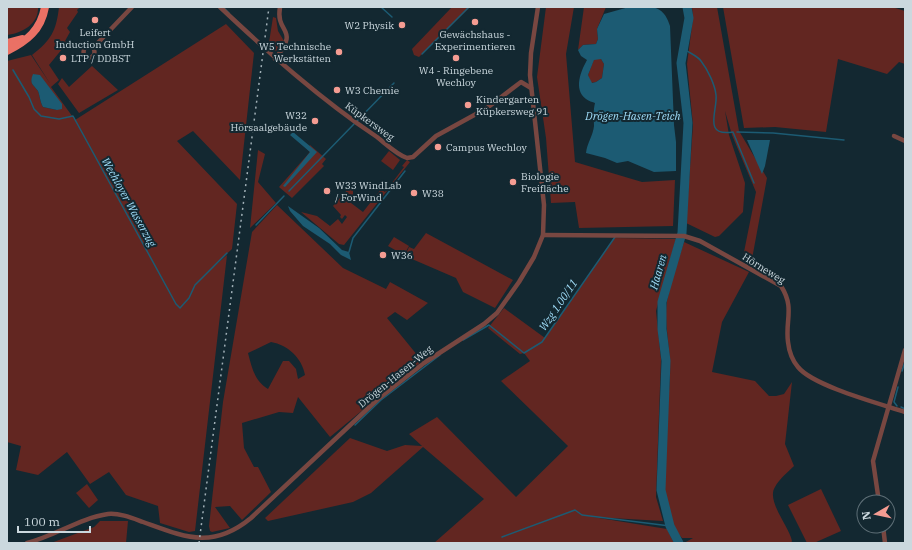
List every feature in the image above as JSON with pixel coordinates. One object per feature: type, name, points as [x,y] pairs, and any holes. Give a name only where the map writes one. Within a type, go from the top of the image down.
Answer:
[{"type":"highway","points":[[7,51],[26,40],[34,32],[44,16],[45,7]]},
{"type":"highway","points":[[7,43],[20,40],[34,32]]},
{"type":"street","points":[[93,48],[132,7]]},
{"type":"street","name":"Küpkersweg","points":[[220,7],[275,59],[350,119],[407,158],[414,157],[436,136],[487,108],[530,75]]},
{"type":"street","points":[[275,59],[286,46],[288,40],[288,35],[280,17],[280,7]]},
{"type":"street","name":"Drögen-Hasen-Weg","points":[[27,543],[40,540],[86,520],[109,514],[134,518],[192,539],[208,538],[235,530],[378,399],[424,363],[484,324],[497,313],[519,282],[543,235],[544,205],[530,75],[531,53],[538,7]]},
{"type":"street","points":[[521,82],[531,88]]},
{"type":"street","points":[[894,136],[905,141]]},
{"type":"street","name":"Hörneweg","points":[[543,235],[677,235],[700,241],[781,286],[789,298],[787,342],[790,354],[798,368],[808,376],[828,385],[905,412]]},
{"type":"street","points":[[878,494],[873,461],[905,350]]},
{"type":"shaded area","points":[[7,7],[38,7],[38,13],[33,23],[24,30],[7,35]]},
{"type":"shaded area","points":[[59,7],[79,8],[77,10],[78,12],[67,28],[70,32],[65,41],[67,43],[49,65],[59,80],[51,87],[75,120],[226,24],[254,53],[240,180],[193,131],[177,141],[237,204],[232,249],[201,278],[227,255],[195,531],[189,532],[160,523],[158,506],[126,495],[109,472],[90,484],[67,452],[38,475],[16,470],[21,446],[7,442],[7,61],[31,55],[51,85],[32,55],[44,45],[52,35]],"holes":[[[34,74],[57,110],[43,107],[38,91],[32,82]]]},
{"type":"shaded area","points":[[452,7],[470,7],[419,57],[414,55],[412,49]]},
{"type":"shaded area","points":[[546,7],[574,7],[566,54],[575,162],[642,182],[675,180],[673,226],[579,228],[575,202],[551,203],[546,138],[537,77]]},
{"type":"shaded area","points":[[584,7],[606,7],[597,29],[598,39],[596,44],[583,45],[578,50]]},
{"type":"shaded area","points":[[692,7],[717,7],[739,131],[767,178],[752,259],[743,257],[756,192],[732,135],[725,111],[729,135],[745,183],[743,212],[719,236],[715,237],[686,223],[693,125],[687,64],[693,18]]},
{"type":"shaded area","points":[[723,7],[892,7],[905,11],[905,64],[899,62],[887,74],[838,59],[826,132],[775,127],[744,128]]},
{"type":"shaded area","points":[[273,17],[276,18],[278,31],[284,41],[280,49],[272,51],[268,49]]},
{"type":"shaded area","points":[[594,59],[601,59],[604,64],[602,78],[591,83],[588,75]]},
{"type":"shaded area","points":[[92,66],[118,90],[79,113],[58,84],[62,78],[69,87]]},
{"type":"shaded area","points":[[310,145],[326,159],[322,164],[324,166],[292,198],[279,187],[310,152],[307,149]]},
{"type":"shaded area","points":[[258,150],[265,154],[258,182],[276,203],[250,228]]},
{"type":"shaded area","points":[[389,151],[400,160],[393,170],[381,161]]},
{"type":"shaded area","points":[[407,160],[410,162],[344,245],[339,244],[301,212],[317,216],[330,226],[338,219],[342,224],[347,217],[345,215],[342,219],[340,217],[341,215],[333,206],[348,189],[346,186],[349,185],[353,188],[353,195],[350,198],[352,200],[351,203],[363,212],[381,189],[385,192],[404,167],[402,166]]},
{"type":"shaded area","points":[[277,205],[343,268],[386,289],[390,282],[428,303],[407,320],[395,312],[387,318],[422,361],[330,437],[298,397],[293,413],[279,412],[242,423],[244,448],[254,467],[258,467],[271,492],[242,520],[230,506],[215,507],[230,528],[212,532],[210,531],[209,526],[223,402],[252,232]],"holes":[[[271,342],[293,353],[301,363],[305,375],[298,379],[296,369],[289,361],[283,361],[268,389],[257,378],[252,369],[248,353]]]},
{"type":"shaded area","points":[[426,233],[513,280],[495,308],[463,292],[456,278],[405,256],[409,247],[414,249]]},
{"type":"shaded area","points":[[394,237],[409,246],[404,255],[388,246]]},
{"type":"shaded area","points":[[614,238],[676,239],[656,311],[661,359],[656,497],[663,521],[593,517],[667,529],[674,543],[434,543],[484,499],[423,447],[371,493],[353,502],[268,521],[265,518],[350,438],[387,451],[405,445],[422,446],[409,434],[437,417],[516,497],[568,446],[501,381],[530,361],[524,353],[520,354],[488,328],[504,308],[545,338]]},
{"type":"shaded area","points":[[684,242],[749,272],[722,322],[712,372],[755,381],[769,396],[784,394],[792,382],[785,444],[794,466],[779,481],[773,493],[773,499],[790,535],[792,541],[791,543],[684,543],[693,538],[682,538],[672,522],[666,502],[664,478],[664,454],[670,382],[666,309],[670,286]]},
{"type":"shaded area","points":[[87,484],[98,500],[89,508],[76,493]]},
{"type":"shaded area","points":[[821,489],[841,531],[814,543],[807,543],[788,505]]},
{"type":"shaded area","points":[[100,521],[128,521],[126,543],[51,543],[94,527]]},
{"type":"water","name":"Drögen-Hasen-Teich","points":[[629,7],[649,7],[655,8],[664,13],[667,19],[670,26],[676,171],[654,172],[628,161],[617,163],[586,153],[594,126],[595,103],[586,99],[580,90],[579,80],[582,69],[587,60],[581,56],[578,50],[583,45],[596,44],[598,39],[597,29],[604,14]],"holes":[[[601,59],[604,64],[602,78],[592,83],[588,75],[594,60]]]},
{"type":"water","points":[[33,74],[40,75],[62,104],[62,109],[57,110],[43,107],[38,91],[32,82]]},
{"type":"water","points":[[293,132],[317,152],[285,187],[283,186],[310,152],[290,135]]},
{"type":"water","points":[[747,140],[770,140],[762,174]]},
{"type":"water","points":[[288,206],[319,228],[342,250],[349,252],[351,260],[341,255],[330,244],[303,226],[290,211]]},
{"type":"waterway","points":[[223,7],[229,13]]},
{"type":"waterway","points":[[381,7],[392,17]]},
{"type":"waterway","name":"Wechloyer Wasserzug","points":[[422,54],[469,7]]},
{"type":"waterway","name":"Haaren","points":[[679,543],[670,526],[661,490],[666,361],[662,329],[662,302],[682,233],[688,123],[681,63],[689,18],[687,7]]},
{"type":"waterway","points":[[684,49],[700,59],[709,73],[716,95],[714,115],[715,126],[718,130],[723,132],[733,132],[754,183]]},
{"type":"waterway","name":"Wechloyer Wasserzug","points":[[13,70],[29,97],[34,109],[41,116],[59,119],[73,116],[176,304],[180,308],[189,298],[195,285],[227,253]]},
{"type":"waterway","name":"Wechloyer Wasserzug","points":[[356,122],[394,83]]},
{"type":"waterway","name":"Wechloyer Wasserzug","points":[[289,191],[354,124]]},
{"type":"waterway","points":[[737,132],[773,133],[844,140]]},
{"type":"waterway","points":[[349,252],[353,238],[405,171]]},
{"type":"waterway","name":"Wechloyer Wasserzug","points":[[256,225],[284,196]]},
{"type":"waterway","name":"Wzg 1.00/11","points":[[463,340],[489,325],[524,353],[542,342],[615,237]]},
{"type":"waterway","name":"Wzg 1.00/11","points":[[355,425],[381,400],[440,355]]},
{"type":"waterway","points":[[902,371],[905,362]]},
{"type":"waterway","points":[[897,406],[894,402],[898,387]]},
{"type":"waterway","points":[[901,407],[905,409]]},
{"type":"waterway","points":[[502,537],[575,510],[582,515],[670,526]]},
{"type":"railway","points":[[199,543],[269,7]]},
{"type":"place","name":"Leifert Induction GmbH","points":[[95,20]]},
{"type":"place","name":"Gewächshaus - Experimentieren","points":[[475,22]]},
{"type":"place","name":"W2 Physik","points":[[402,25]]},
{"type":"place","name":"W5 Technische Werkstätten","points":[[339,52]]},
{"type":"place","name":"LTP / DDBST","points":[[63,58]]},
{"type":"place","name":"W4 - Ringebene Wechloy","points":[[456,58]]},
{"type":"place","name":"W3 Chemie","points":[[337,90]]},
{"type":"place","name":"Kindergarten Küpkersweg 91","points":[[468,105]]},
{"type":"place","name":"W32 Hörsaalgebäude","points":[[315,121]]},
{"type":"place","name":"Campus Wechloy","points":[[438,147]]},
{"type":"place","name":"Biologie Freifläche","points":[[513,182]]},
{"type":"place","name":"W33 WindLab / ForWind","points":[[327,191]]},
{"type":"place","name":"W38","points":[[414,193]]},
{"type":"place","name":"W36","points":[[383,255]]}]
